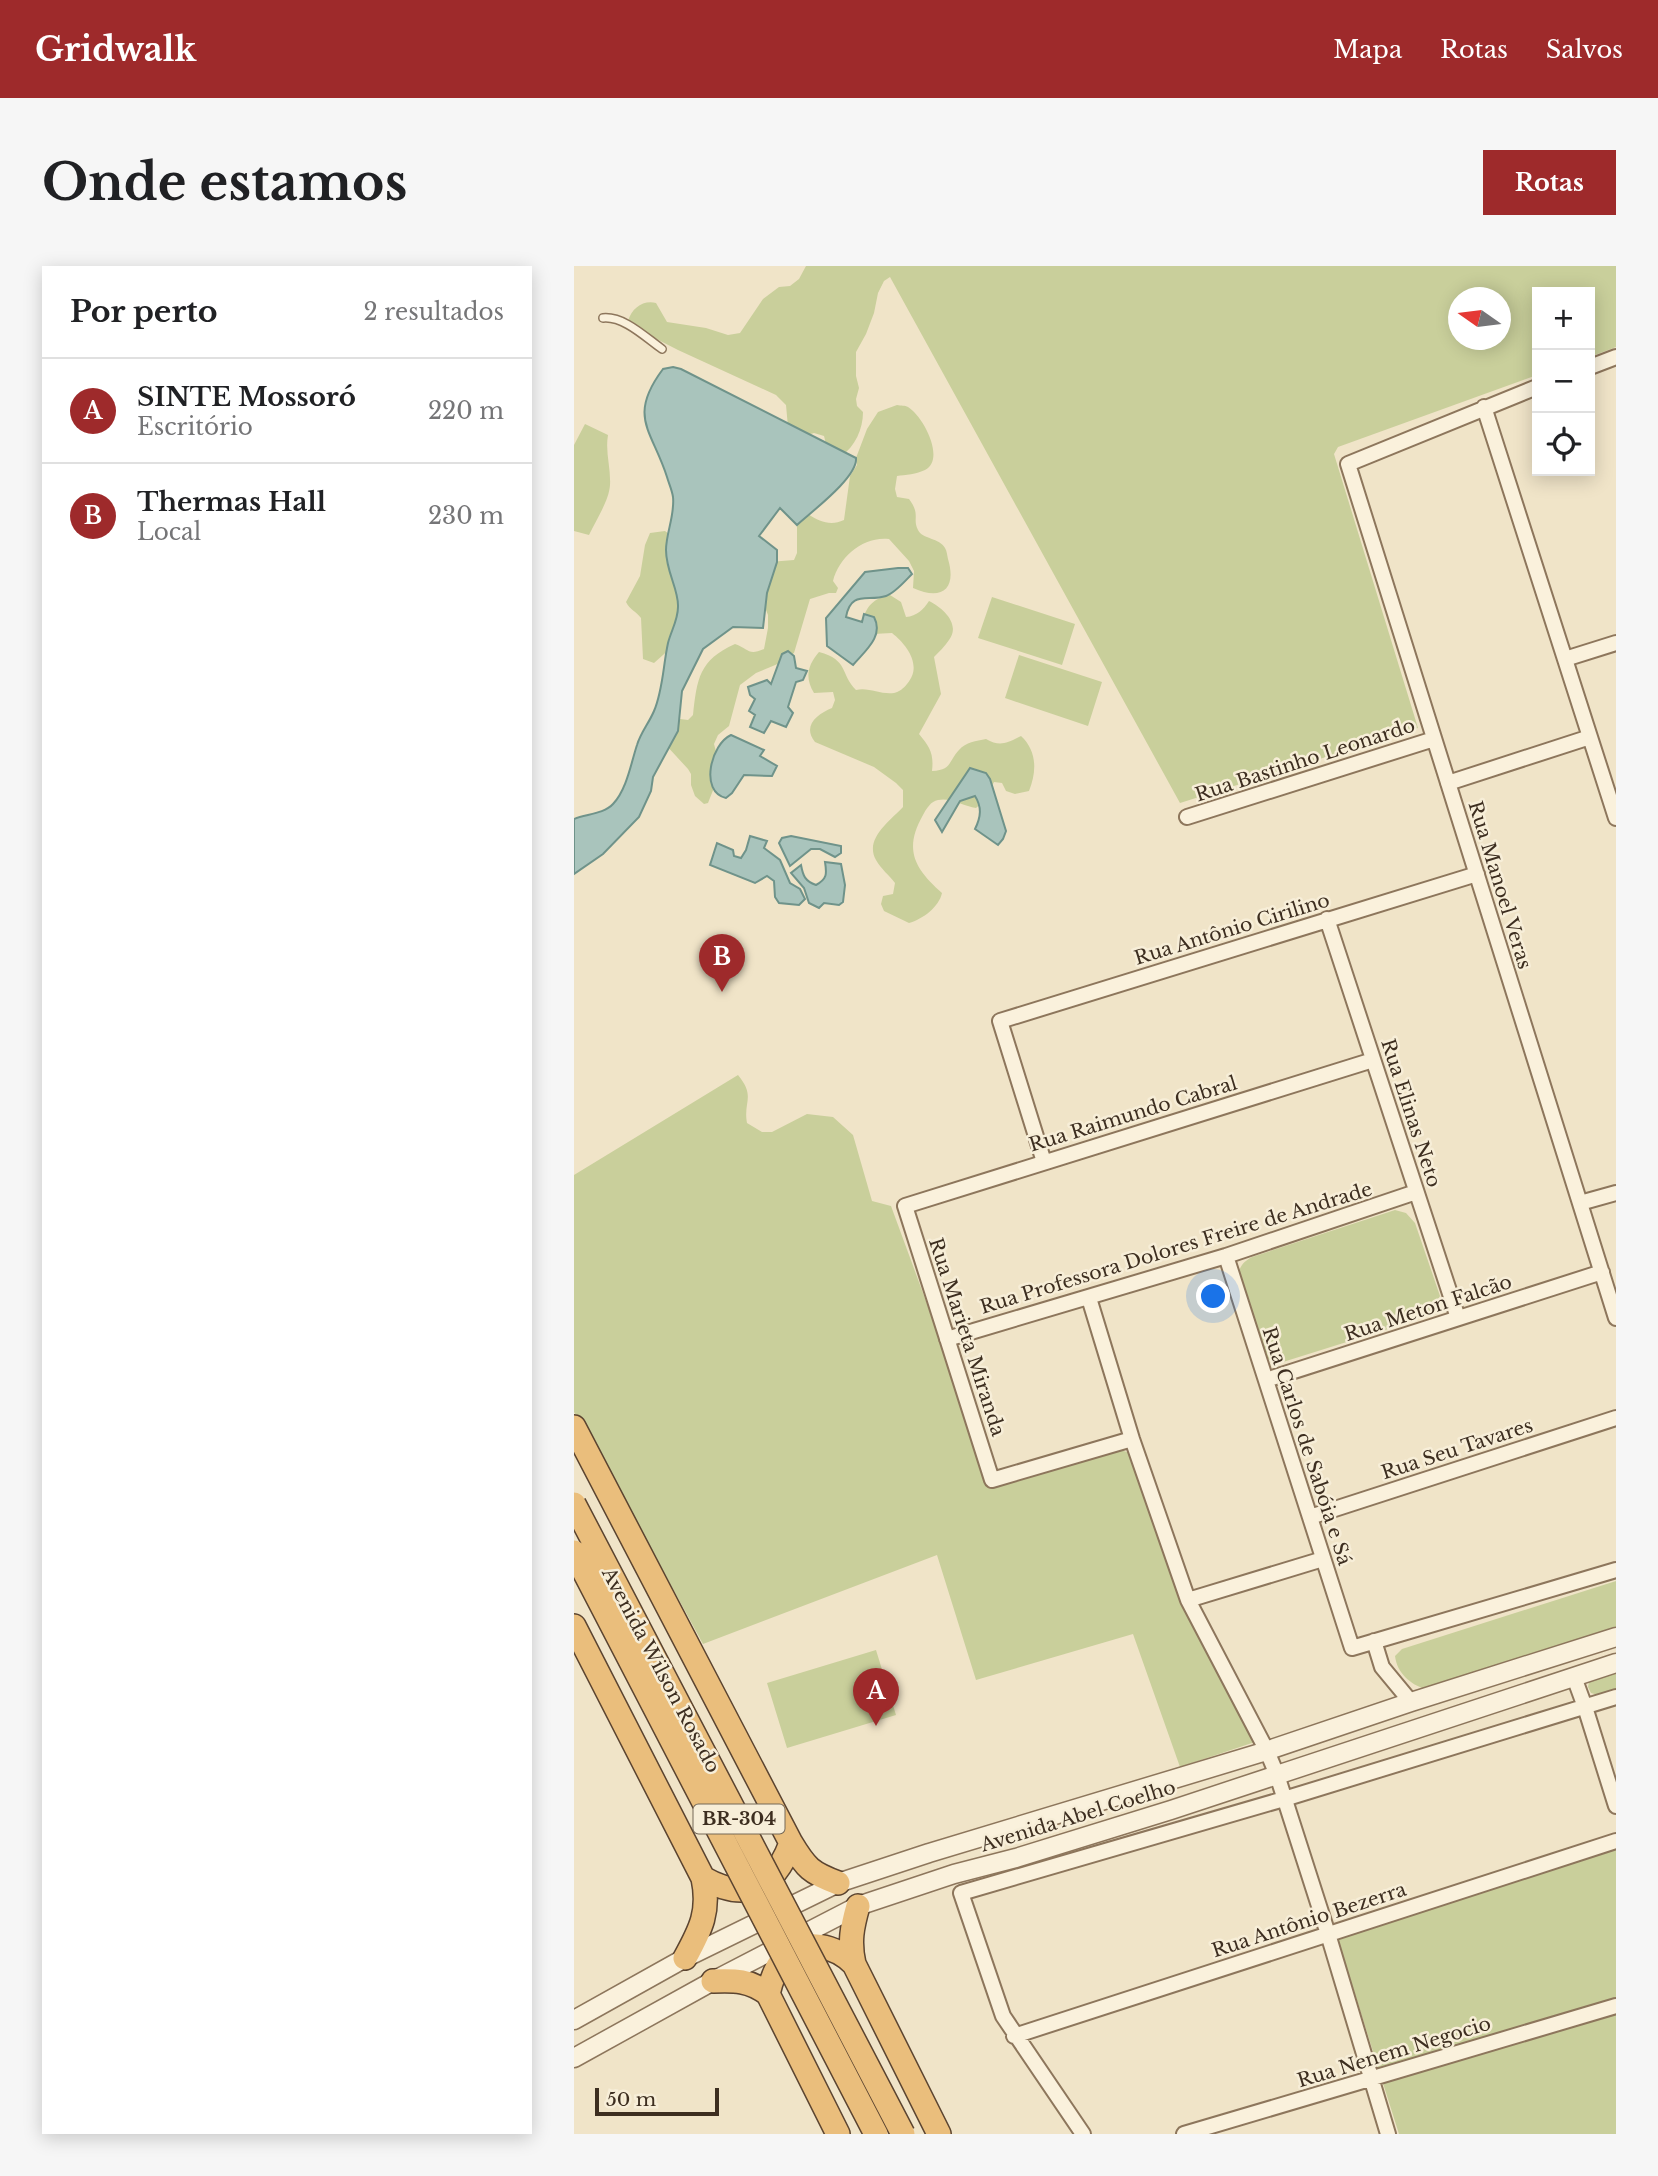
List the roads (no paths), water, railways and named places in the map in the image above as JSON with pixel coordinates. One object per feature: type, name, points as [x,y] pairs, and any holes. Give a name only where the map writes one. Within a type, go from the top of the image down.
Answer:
[{"type":"highway","points":[[574,1427],[791,1843],[804,1864],[817,1875],[838,1883]]},
{"type":"highway","name":"Avenida Wilson Rosado","points":[[574,1503],[903,2134]]},
{"type":"highway","name":"Avenida Wilson Rosado","points":[[574,1552],[876,2134]]},
{"type":"highway","points":[[574,1626],[704,1878],[706,1892],[701,1929],[685,1958]]},
{"type":"highway","points":[[704,1878],[733,1890],[749,1889],[772,1878],[778,1872],[791,1843]]},
{"type":"highway","points":[[858,1906],[850,1933],[854,1964],[939,2134]]},
{"type":"highway","points":[[768,1994],[773,1976],[782,1960],[805,1947],[815,1945],[834,1949],[854,1964]]},
{"type":"highway","points":[[713,1981],[736,1980],[757,1986],[768,1994],[838,2134]]},
{"type":"street","points":[[1595,365],[1616,357]]},
{"type":"street","points":[[1532,389],[1485,407],[1616,818]]},
{"type":"street","name":"Rua Manoel Veras","points":[[1485,407],[1348,464],[1616,1318]]},
{"type":"street","points":[[1565,659],[1616,643]]},
{"type":"street","points":[[1448,783],[1590,737]]},
{"type":"street","name":"Rua Bastinho Leonardo","points":[[1187,817],[1434,739]]},
{"type":"street","name":"Rua Antônio Cirilino","points":[[1044,1162],[1000,1021],[1476,874]]},
{"type":"street","name":"Rua Elinas Neto","points":[[1327,919],[1458,1318]]},
{"type":"street","name":"Rua Raimundo Cabral","points":[[905,1206],[1373,1060]]},
{"type":"street","name":"Rua Professora Dolores Freire de Andrade","points":[[947,1339],[1226,1256],[1416,1192]]},
{"type":"street","points":[[1580,1203],[1616,1193]]},
{"type":"street","name":"Rua Marieta Miranda","points":[[905,1206],[992,1480],[1132,1439]]},
{"type":"street","name":"Rua Carlos de Sabóia e Sá","points":[[1226,1256],[1352,1648],[1374,1641]]},
{"type":"street","name":"Rua Meton Falcão","points":[[1266,1380],[1602,1272]]},
{"type":"street","points":[[1089,1298],[1132,1439],[1188,1600],[1277,1775],[1388,2134]]},
{"type":"street","name":"Rua Seu Tavares","points":[[1310,1517],[1616,1419]]},
{"type":"street","points":[[1188,1600],[1323,1559]]},
{"type":"street","points":[[1411,1702],[1382,1667],[1374,1641],[1616,1570]]},
{"type":"street","name":"Avenida Abel Coelho","points":[[574,2020],[685,1958],[838,1883],[1267,1751],[1616,1637]]},
{"type":"street","points":[[1538,1662],[1534,1678],[1543,1688]]},
{"type":"street","name":"Avenida Abel Coelho","points":[[574,2058],[713,1981],[858,1906],[954,1874],[1016,1858],[1171,1810],[1616,1663]]},
{"type":"street","points":[[1515,1669],[1521,1672],[1525,1679],[1524,1687],[1518,1696]]},
{"type":"street","points":[[1574,1677],[1616,1806]]},
{"type":"street","name":"Avenida Abel Coelho","points":[[1014,2036],[1003,2016],[961,1893],[1284,1799],[1616,1697]]},
{"type":"street","points":[[1164,1782],[1159,1795],[1171,1810]]},
{"type":"street","points":[[1135,1791],[1146,1797],[1149,1805],[1139,1820]]},
{"type":"street","name":"Rua Antônio Bezerra","points":[[1014,2036],[1616,1841]]},
{"type":"street","name":"Rua Nenem Negocio","points":[[1184,2134],[1616,2006]]},
{"type":"street","points":[[595,2009],[594,2018],[598,2029],[612,2036]]},
{"type":"street","points":[[1014,2036],[1083,2134]]},
{"type":"lane","points":[[603,318],[611,317],[635,329],[662,349]]},
{"type":"water","points":[[673,367],[856,458],[855,466],[842,484],[797,525],[780,508],[759,536],[777,550],[777,562],[767,593],[763,628],[733,627],[703,649],[682,691],[678,731],[653,777],[651,791],[639,817],[603,854],[574,874],[574,819],[609,807],[622,791],[639,740],[657,703],[668,643],[677,616],[677,594],[666,550],[673,497],[644,412],[652,385],[663,369]]},
{"type":"water","points":[[908,568],[912,574],[896,590],[879,598],[856,600],[848,609],[846,617],[862,622],[864,614],[874,617],[877,624],[875,637],[853,665],[827,646],[826,618],[865,572]]},
{"type":"water","points":[[788,651],[794,656],[796,668],[807,671],[803,680],[796,682],[788,707],[793,713],[786,727],[771,721],[764,733],[750,727],[755,715],[749,711],[755,699],[750,695],[748,687],[767,680],[771,684],[782,654]]},
{"type":"water","points":[[731,735],[764,750],[760,756],[777,766],[772,776],[744,775],[726,798],[718,794],[710,778],[718,748]]},
{"type":"water","points":[[970,768],[986,773],[990,779],[1006,831],[998,845],[975,829],[980,812],[975,796],[960,801],[942,832],[935,820]]},
{"type":"water","points":[[750,836],[767,841],[764,848],[780,860],[790,883],[800,889],[805,899],[799,905],[779,903],[775,897],[774,881],[767,876],[755,883],[710,865],[717,843],[733,850],[734,856],[741,858]]},
{"type":"water","points":[[791,836],[841,846],[841,853],[835,857],[820,849],[811,849],[790,866],[779,843],[782,838]]},
{"type":"water","points":[[825,862],[841,864],[845,885],[843,902],[839,905],[824,903],[819,908],[809,903],[804,888],[791,873],[801,865],[805,878],[816,885],[825,876]]},
{"type":"place","name":"Thermas Hall","points":[[722,992]]},
{"type":"place","name":"SINTE Mossoró","points":[[876,1726]]}]
